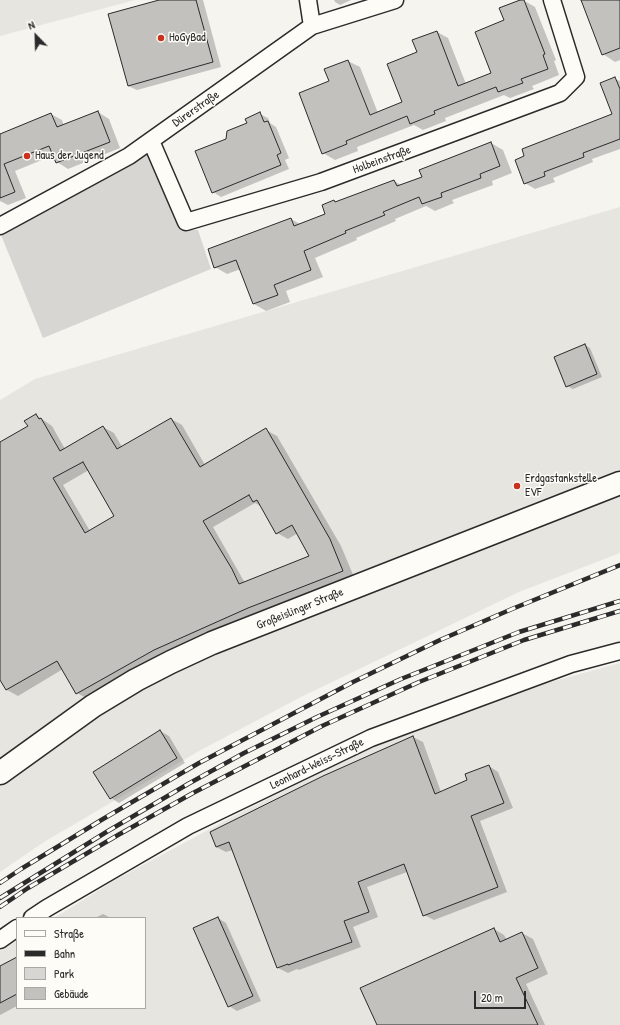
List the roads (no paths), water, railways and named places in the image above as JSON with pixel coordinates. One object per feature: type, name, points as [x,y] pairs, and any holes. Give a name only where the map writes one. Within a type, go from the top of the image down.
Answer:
[{"type":"main road","name":"Großeislinger Straße","points":[[0,773],[93,706],[136,680],[171,662],[212,643],[620,483]]},
{"type":"street","points":[[308,0],[312,26]]},
{"type":"street","name":"Dürerstraße","points":[[0,226],[129,156],[312,26],[395,0]]},
{"type":"street","name":"Holbeinstraße","points":[[151,141],[186,222],[322,182],[560,93],[576,77],[552,0]]},
{"type":"street","name":"Leonhard-Weiss-Straße","points":[[34,917],[188,826],[371,738],[571,664],[620,651]]},
{"type":"street","points":[[0,940],[16,929]]},
{"type":"railway","points":[[0,883],[103,819],[199,763],[353,682],[440,640],[620,565]]},
{"type":"railway","points":[[0,898],[108,831],[188,784],[244,753],[317,717],[401,679],[519,632],[620,601]]},
{"type":"railway","points":[[0,907],[28,888],[118,835],[193,793],[322,726],[419,682],[524,640],[620,611]]},
{"type":"place","name":"HoGyBad","points":[[161,38]]},
{"type":"place","name":"Haus der Jugend","points":[[27,156]]},
{"type":"place","name":"Erdgastankstelle EVF","points":[[517,486]]}]
